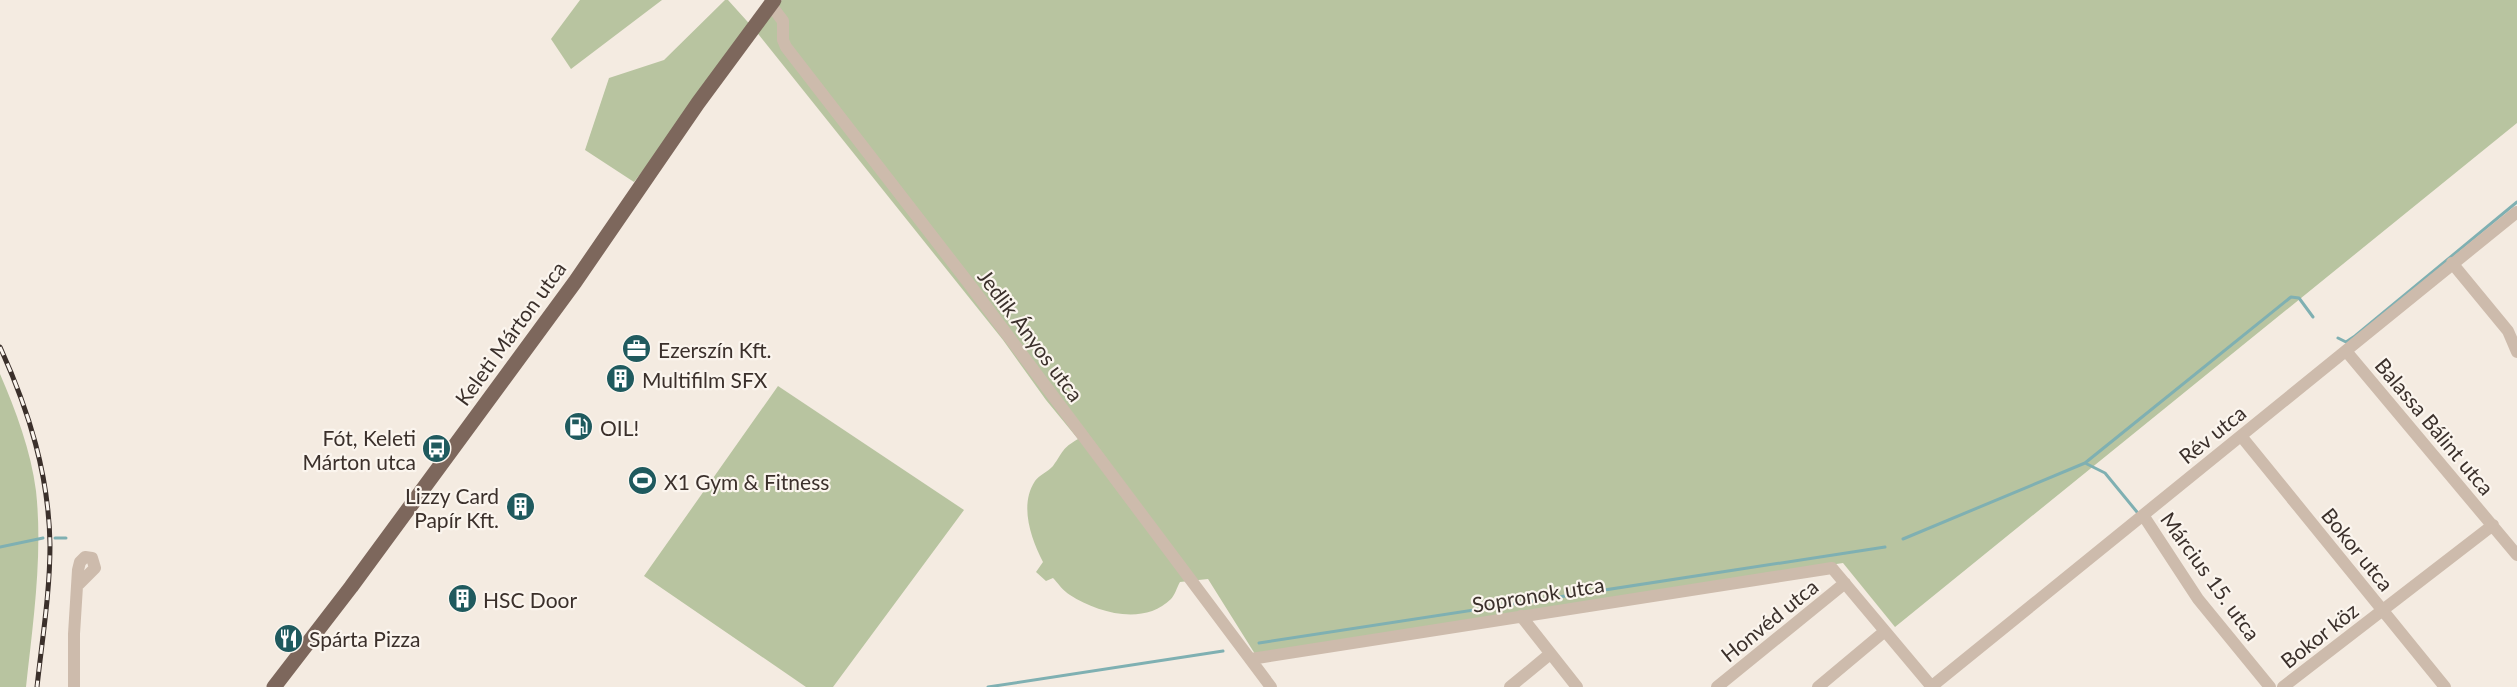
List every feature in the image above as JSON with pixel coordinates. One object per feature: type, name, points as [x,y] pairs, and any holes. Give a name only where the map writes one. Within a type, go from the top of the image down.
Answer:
[{"type":"main road","name":"Keleti Márton utca","points":[[274,687],[351,587],[575,282],[698,103],[772,2]]},
{"type":"street","name":"Jedlik Ányos utca","points":[[772,2],[783,21],[783,40],[786,47],[967,281],[1271,687]]},
{"type":"street","name":"Rév utca","points":[[1932,687],[2517,212]]},
{"type":"street","points":[[2452,263],[2508,331],[2517,352]]},
{"type":"street","name":"Balassa Bálint utca","points":[[2346,351],[2517,555]]},
{"type":"street","name":"Bokor utca","points":[[2241,436],[2445,687]]},
{"type":"street","name":"Március 15. utca","points":[[2143,515],[2198,598],[2270,687]]},
{"type":"street","name":"Bokor köz","points":[[2283,687],[2493,525]]},
{"type":"street","name":"Sopronok utca","points":[[1251,659],[1832,568],[1845,583]]},
{"type":"street","points":[[1845,583],[1932,687]]},
{"type":"street","name":"Honvéd utca","points":[[1717,687],[1845,583]]},
{"type":"street","points":[[74,687],[74,634],[79,584]]},
{"type":"street","points":[[1521,616],[1577,687]]},
{"type":"street","points":[[1818,687],[1885,631]]},
{"type":"street","points":[[1510,687],[1550,654]]},
{"type":"green space","points":[[580,0],[662,0],[571,69],[551,39]]},
{"type":"green space","points":[[725,0],[728,0],[755,30],[634,182],[585,150],[609,78],[664,60]]},
{"type":"green space","points":[[782,0],[2517,0],[2517,123],[1895,627],[1843,563],[1255,654],[1208,579],[1180,582],[1171,599],[1148,612],[1121,614],[1081,601],[1067,593],[1053,578],[1046,581],[1036,572],[1043,562],[1028,522],[1030,490],[1035,481],[1053,466],[1066,448],[1078,439],[1046,400],[1003,340],[755,30]]},
{"type":"green space","points":[[0,374],[12,402],[31,461],[38,515],[38,564],[26,687],[0,687]]},
{"type":"green space","points":[[778,386],[964,510],[833,687],[806,687],[644,576]]},
{"type":"waterway","points":[[2338,338],[2346,342],[2355,336],[2517,202]]},
{"type":"waterway","points":[[1903,539],[2085,463],[2291,297],[2299,298],[2313,317]]},
{"type":"waterway","points":[[2085,463],[2105,473],[2137,512]]},
{"type":"waterway","points":[[0,547],[43,538]]},
{"type":"waterway","points":[[55,538],[66,538]]},
{"type":"waterway","points":[[1259,643],[1885,547]]},
{"type":"waterway","points":[[988,687],[1223,651]]},
{"type":"railway","points":[[0,347],[20,395],[36,444],[49,519],[49,581],[37,687]]},
{"type":"place","name":"Ezerszín Kft.","points":[[637,349]]},
{"type":"place","name":"Multifilm SFX","points":[[621,379]]},
{"type":"place","name":"OIL!","points":[[579,427]]},
{"type":"place","name":"Fót, Keleti Márton utca","points":[[437,449]]},
{"type":"place","name":"X1 Gym & Fitness","points":[[643,481]]},
{"type":"place","name":"Lizzy Card Papír Kft.","points":[[520,507]]},
{"type":"place","name":"HSC Door","points":[[462,599]]},
{"type":"place","name":"Spárta Pizza","points":[[288,638]]}]
